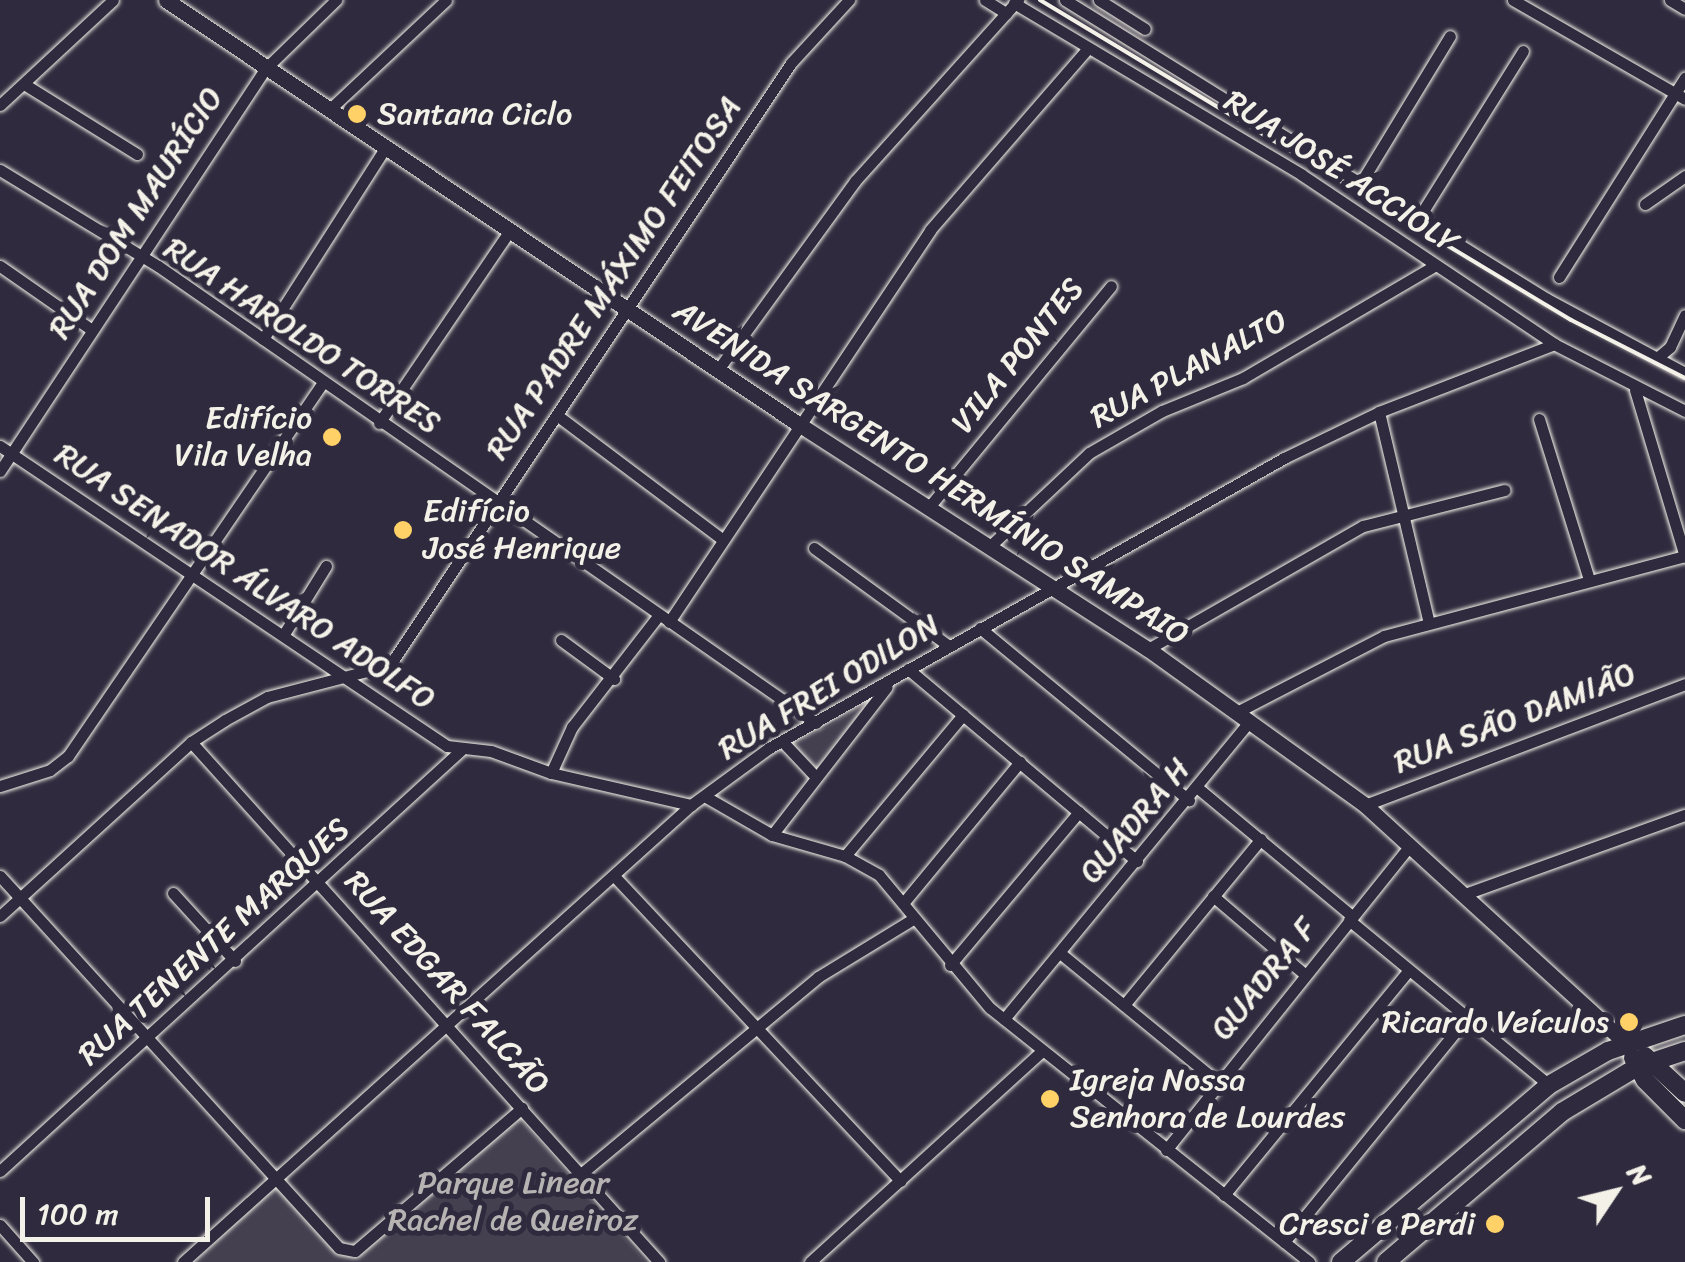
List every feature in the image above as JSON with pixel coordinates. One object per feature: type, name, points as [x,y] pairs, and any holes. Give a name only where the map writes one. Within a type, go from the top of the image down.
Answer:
[{"type":"main road","name":"AVENIDA SARGENTO HERMÍNIO SAMPAIO","points":[[166,0],[797,424],[1148,648],[1365,805],[1627,1044],[1685,1120]]},
{"type":"main road","points":[[1342,1262],[1549,1085],[1627,1044],[1685,1025]]},
{"type":"main road","points":[[1386,1262],[1540,1128],[1645,1064],[1685,1051]]},
{"type":"main road","name":"AVENIDA SARGENTO HERMÍNIO SAMPAIO","points":[[1645,1064],[1685,1093]]},
{"type":"street","points":[[0,105],[113,0]]},
{"type":"street","name":"RUA DOM MAURÍCIO","points":[[0,470],[6,450],[92,330],[266,68],[336,0]]},
{"type":"street","points":[[330,109],[446,0]]},
{"type":"street","name":"RUA PADRE MÁXIMO FEITOSA","points":[[0,916],[192,742],[267,697],[390,665],[791,63],[849,0]]},
{"type":"street","name":"RUA JOSÉ ACCIOLY","points":[[985,0],[1012,5],[1088,48],[1302,176],[1554,344],[1618,374],[1635,390],[1685,410]]},
{"type":"street","points":[[1065,0],[1418,219],[1685,373]]},
{"type":"street","points":[[1099,0],[1145,29]]},
{"type":"street","points":[[1670,0],[1685,8]]},
{"type":"street","points":[[1521,2],[1680,97]]},
{"type":"street","points":[[718,371],[855,181],[1012,5]]},
{"type":"street","points":[[1360,184],[1450,36]]},
{"type":"street","points":[[551,773],[572,727],[614,680],[723,540],[797,424],[938,219],[1088,48]]},
{"type":"street","points":[[1418,219],[1522,51]]},
{"type":"street","points":[[1558,278],[1680,97],[1685,78]]},
{"type":"street","points":[[24,84],[137,154]]},
{"type":"street","points":[[263,339],[385,148]]},
{"type":"street","name":"RUA HAROLDO TORRES","points":[[0,170],[263,339],[816,723]]},
{"type":"street","points":[[1645,204],[1685,176]]},
{"type":"street","points":[[379,423],[509,232]]},
{"type":"street","points":[[0,266],[92,330]]},
{"type":"street","name":"RUA PLANALTO","points":[[989,547],[1051,484],[1102,446],[1162,411],[1244,378],[1434,266]]},
{"type":"street","name":"VILA PONTES","points":[[929,507],[1111,286]]},
{"type":"street","points":[[1665,362],[1685,316]]},
{"type":"street","name":"RUA FREI ODILON","points":[[184,1262],[615,877],[690,805],[706,798],[782,741],[1052,587],[1380,412],[1554,344]]},
{"type":"street","points":[[0,786],[50,770],[68,756],[322,382]]},
{"type":"street","points":[[1242,717],[1384,636],[1685,556],[1635,390]]},
{"type":"street","points":[[1380,412],[1429,624]]},
{"type":"street","points":[[558,416],[723,540]]},
{"type":"street","points":[[1539,419],[1589,580]]},
{"type":"street","name":"RUA SENADOR ÁLVARO ADOLFO","points":[[6,450],[190,575],[462,750]]},
{"type":"street","points":[[1148,648],[1362,526],[1504,490]]},
{"type":"street","points":[[814,548],[949,646]]},
{"type":"street","points":[[284,634],[326,566]]},
{"type":"street","points":[[980,628],[1189,800]]},
{"type":"street","points":[[560,640],[614,680]]},
{"type":"street","points":[[908,669],[1137,861]]},
{"type":"street","points":[[772,835],[892,680]]},
{"type":"street","name":"RUA SÃO DAMIÃO","points":[[1365,805],[1685,684]]},
{"type":"street","points":[[845,856],[962,715]]},
{"type":"street","name":"QUADRA H","points":[[1004,1019],[1199,789],[1242,717]]},
{"type":"street","points":[[782,741],[816,776]]},
{"type":"street","name":"RUA EDGAR FALCÃO","points":[[192,742],[659,1262]]},
{"type":"street","points":[[462,750],[490,751],[551,773],[690,805]]},
{"type":"street","name":"RUA TENENTE MARQUES","points":[[0,1171],[321,883],[462,750]]},
{"type":"street","points":[[904,902],[1020,762]]},
{"type":"street","points":[[1199,789],[1549,1085]]},
{"type":"street","points":[[706,798],[772,835],[845,856],[879,876],[904,902],[912,919],[950,965],[1004,1019],[1309,1262]]},
{"type":"street","points":[[950,965],[1079,812]]},
{"type":"street","points":[[1465,894],[1685,815]]},
{"type":"street","points":[[1124,1006],[1261,838]]},
{"type":"street","name":"QUADRA F","points":[[1166,1150],[1410,845]]},
{"type":"street","points":[[0,876],[339,1248],[355,1251],[522,1108]]},
{"type":"street","points":[[615,877],[900,1181]]},
{"type":"street","points":[[174,894],[235,961]]},
{"type":"street","points":[[1213,896],[1304,973]]},
{"type":"street","points":[[582,1173],[818,976],[912,919]]},
{"type":"street","points":[[1060,953],[1220,1084]]},
{"type":"street","points":[[1224,1195],[1409,970]]},
{"type":"street","points":[[1284,1242],[1467,1018]]},
{"type":"street","points":[[810,1262],[1041,1052]]},
{"type":"street","points":[[0,1225],[34,1262]]},
{"type":"green space","points":[[874,697],[817,768],[790,744],[829,726]]},
{"type":"green space","name":"Parque Linear Rachel de Queiroz","points":[[519,1118],[646,1262],[194,1262],[276,1186],[335,1251],[359,1255]]},
{"type":"railway","points":[[1040,0],[1571,320],[1685,378]]},
{"type":"place","name":"Santana Ciclo","points":[[357,114]]},
{"type":"place","name":"Edifício Vila Velha","points":[[332,437]]},
{"type":"place","name":"Edifício José Henrique","points":[[403,530]]},
{"type":"place","name":"Ricardo Veículos","points":[[1629,1022]]},
{"type":"place","name":"Igreja Nossa Senhora de Lourdes","points":[[1050,1099]]},
{"type":"place","name":"Cresci e Perdi","points":[[1495,1224]]}]
